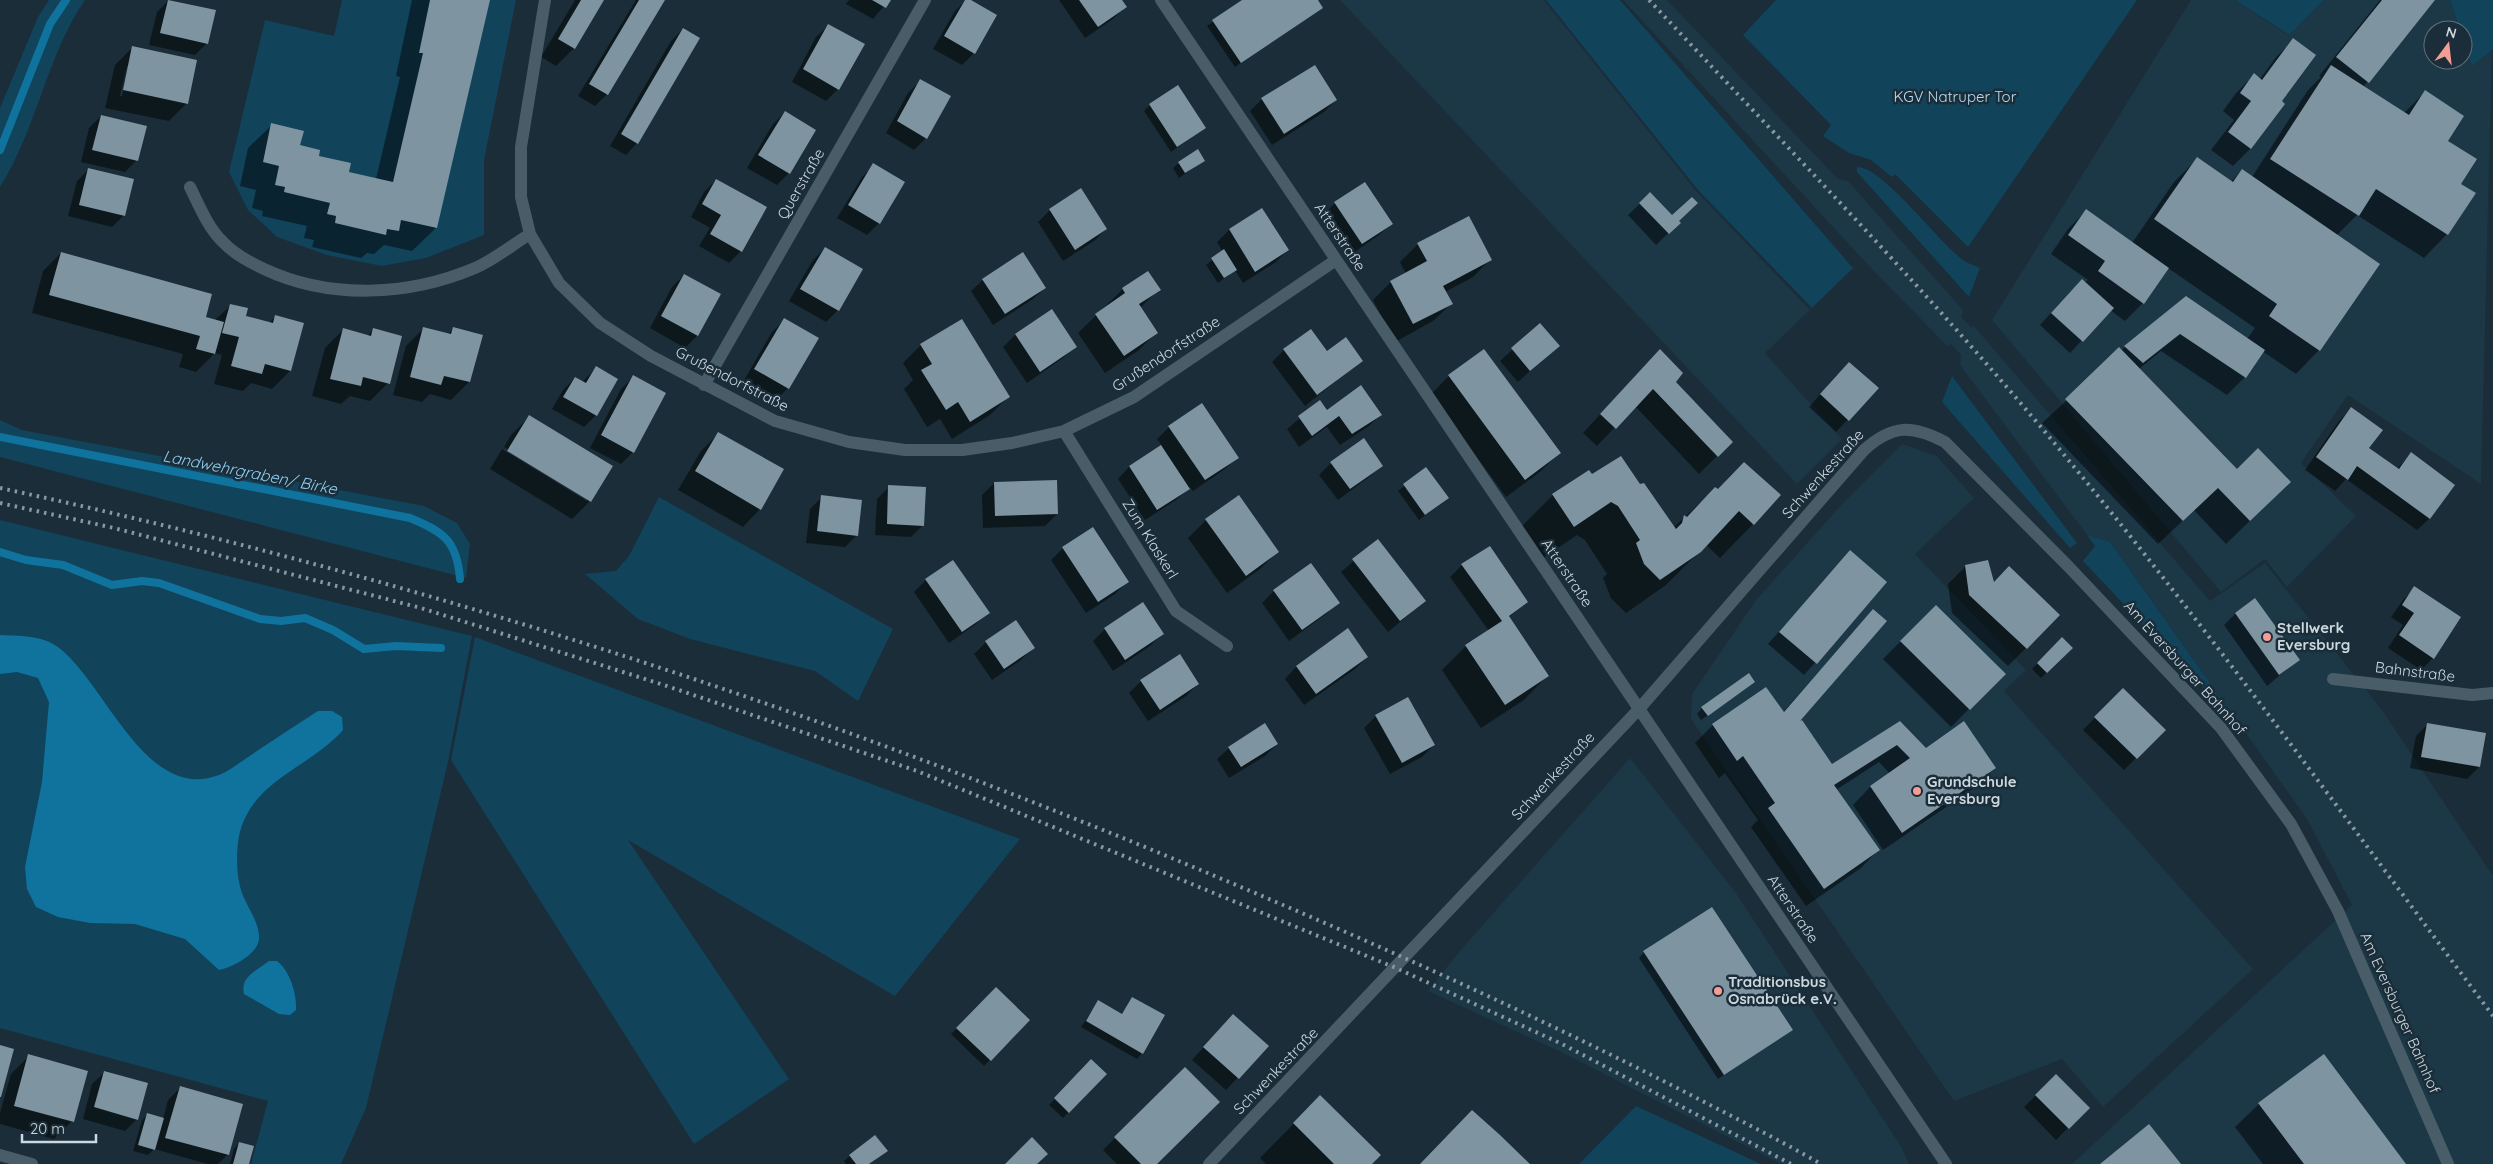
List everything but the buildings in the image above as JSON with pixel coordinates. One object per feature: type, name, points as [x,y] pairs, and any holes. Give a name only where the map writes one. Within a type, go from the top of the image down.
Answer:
[{"type":"street","name":"Grußendorfstraße","points":[[545,0],[521,147],[521,196],[530,234],[559,283],[600,323],[651,356],[775,421],[849,442],[905,450],[970,449],[1012,443],[1064,431],[1134,396],[1336,260]]},
{"type":"street","name":"Querstraße","points":[[704,385],[925,0]]},
{"type":"street","name":"Atterstraße","points":[[1161,0],[1946,1164]]},
{"type":"street","points":[[190,187],[203,214],[222,242],[244,259],[276,274],[319,287],[355,291],[390,290],[430,284],[476,267],[530,234]]},
{"type":"street","name":"Schwenkestraße","points":[[1209,1164],[1639,709],[1864,450],[1880,436],[1903,429],[1925,432]]},
{"type":"street","name":"Zum Klaskerl","points":[[1064,431],[1176,611],[1227,646]]},
{"type":"street","name":"Am Eversburger Bahnhof","points":[[1925,432],[1945,442],[2068,566],[2214,721],[2291,824],[2338,911],[2448,1164]]},
{"type":"street","name":"Bahnstraße","points":[[2333,679],[2472,695],[2493,693]]},
{"type":"street","points":[[0,1155],[32,1164]]},
{"type":"shaded area","points":[[1340,0],[1544,0],[1697,192],[1810,310],[1765,353],[1842,439],[1797,484]]},
{"type":"shaded area","points":[[1623,0],[1667,0],[1838,179],[1848,181],[1963,310],[1961,317],[1972,328],[1973,325],[2210,601],[2265,563],[2382,710],[2493,876],[2493,1164],[2072,1164],[2352,905],[2307,819],[2110,542],[2087,535],[1960,365],[1961,355],[1950,343],[1948,347],[1869,266]]},
{"type":"shaded area","points":[[2191,0],[2235,0],[2288,35],[2324,0],[2450,0],[2457,20],[2423,20],[2423,70],[2473,70],[2473,64],[2492,50],[2481,484],[2348,395],[2301,463],[2356,516],[2287,587],[2265,559],[2221,592],[1992,320]]},
{"type":"shaded area","name":"Grundschule Eversburg","points":[[1902,444],[1937,456],[1974,498],[1915,554],[2026,670],[2004,691],[2253,969],[2103,1107],[2062,1059],[1954,1101],[1691,719],[1692,694],[1756,600],[1843,503]]},
{"type":"shaded area","points":[[0,635],[37,638],[58,647],[76,664],[129,735],[148,756],[169,772],[193,779],[219,775],[318,711],[332,711],[342,717],[343,730],[315,755],[268,788],[256,801],[246,817],[239,836],[238,872],[242,893],[255,921],[259,939],[258,945],[244,959],[219,970],[185,939],[135,924],[90,923],[58,917],[36,907],[27,889],[25,867],[42,782],[49,702],[38,678],[17,672],[0,674]]},
{"type":"shaded area","points":[[1630,758],[1736,893],[1902,1148],[1909,1164],[1781,1164],[1559,1051],[1428,991],[1459,952]]},
{"type":"shaded area","points":[[269,961],[277,961],[282,965],[292,983],[296,1010],[290,1015],[279,1014],[244,994],[244,983],[250,975]]},
{"type":"green space","points":[[49,0],[85,0],[60,45],[13,165],[0,187],[0,108],[38,17]]},
{"type":"green space","points":[[342,0],[516,0],[484,160],[484,235],[426,258],[382,266],[327,255],[277,237],[248,210],[229,172],[265,20],[334,36]]},
{"type":"green space","points":[[1546,0],[1620,0],[1853,268],[1812,308],[1698,190]]},
{"type":"green space","name":"KGV Natruper Tor","points":[[1776,0],[2137,0],[1968,247],[1895,174],[1892,177],[1871,160],[1849,153],[1823,136],[1831,125],[1743,35]]},
{"type":"green space","points":[[2235,0],[2324,0],[2289,35]]},
{"type":"green space","points":[[2450,0],[2493,0],[2493,49],[2473,65],[2473,20],[2457,20]]},
{"type":"green space","points":[[1857,167],[1868,170],[1881,179],[1955,253],[1966,262],[1980,268],[1969,297],[1857,172]]},
{"type":"green space","points":[[1952,376],[2077,543],[2070,548],[1942,402]]},
{"type":"green space","points":[[0,420],[22,430],[424,506],[457,523],[470,544],[466,578],[0,457]]},
{"type":"green space","points":[[659,497],[893,629],[858,701],[815,671],[690,639],[638,619],[585,574],[616,571],[629,556]]},
{"type":"green space","points":[[0,520],[472,636],[448,762],[366,1108],[341,1164],[251,1164],[268,1101],[0,1028]]},
{"type":"green space","points":[[2087,535],[2110,542],[2247,735],[2083,561],[2095,546]]},
{"type":"green space","points":[[475,637],[1020,839],[895,996],[628,840],[789,1079],[694,1144],[451,760]]},
{"type":"green space","points":[[1636,1106],[1761,1164],[1579,1164]]},
{"type":"waterway","name":"Landwehrgraben/ Birke","points":[[0,150],[50,24],[66,0]]},
{"type":"waterway","name":"Landwehrgraben/ Birke","points":[[0,437],[410,518],[432,528],[447,540],[456,555],[460,579]]},
{"type":"waterway","name":"Landwehrgraben/ Birke","points":[[0,552],[26,560],[63,565],[112,585],[142,581],[159,583],[260,619],[281,621],[305,618],[333,630],[364,649],[396,646],[441,648]]},
{"type":"railway","points":[[1649,0],[1897,264],[2040,426],[2215,644],[2493,1016]]},
{"type":"railway","points":[[0,488],[165,526],[328,568],[490,614],[652,665],[812,720],[970,778],[1127,840],[1283,905],[1435,972],[1634,1066],[1821,1164]]},
{"type":"railway","points":[[0,503],[114,528],[421,608],[664,685],[917,771],[1396,968],[1562,1044],[1791,1164]]},
{"type":"place","name":"Stellwerk Eversburg","points":[[2267,637]]},
{"type":"place","name":"Grundschule Eversburg","points":[[1917,791]]},
{"type":"place","name":"Traditionsbus Osnabrück e.V.","points":[[1718,991]]}]
